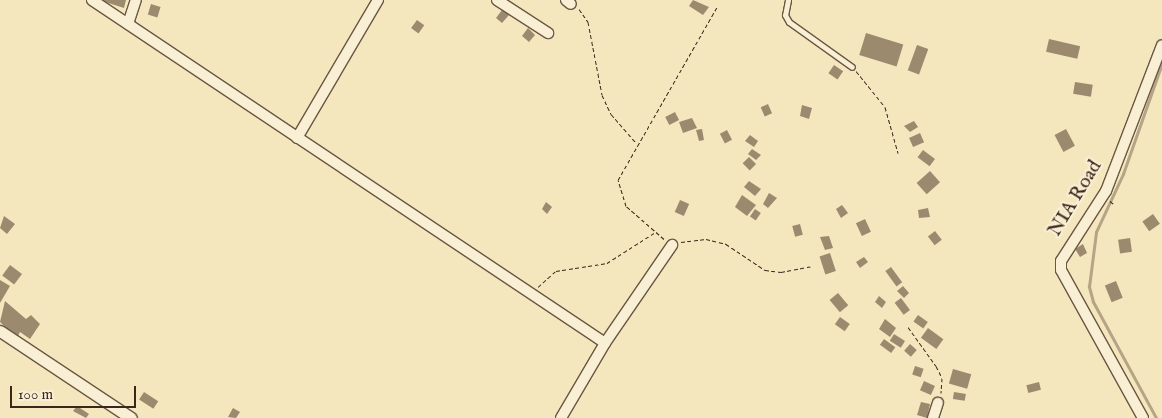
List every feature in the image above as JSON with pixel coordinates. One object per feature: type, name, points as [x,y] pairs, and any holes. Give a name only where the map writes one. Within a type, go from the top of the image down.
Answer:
[{"type":"street","points":[[92,0],[605,343]]},
{"type":"street","points":[[128,24],[136,0]]},
{"type":"street","points":[[297,138],[378,0]]},
{"type":"street","points":[[497,0],[548,33]]},
{"type":"street","name":"NIA Road","points":[[1143,418],[1061,270],[1061,261],[1106,191],[1162,45]]},
{"type":"street","points":[[561,418],[605,343],[672,245]]},
{"type":"street","points":[[0,331],[131,418]]},
{"type":"street","points":[[933,418],[938,403]]},
{"type":"lane","points":[[788,0],[785,15],[789,22],[852,67]]},
{"type":"path","points":[[568,2],[588,22],[602,95],[611,114],[636,142]]},
{"type":"path","points":[[717,6],[620,169],[620,194],[636,218],[672,245],[706,239],[726,244],[765,270],[781,272],[812,266]]},
{"type":"path","points":[[852,67],[885,107],[898,153]]},
{"type":"path","points":[[532,295],[556,271],[607,262],[654,232]]},
{"type":"path","points":[[908,327],[942,378],[938,403]]},
{"type":"building","points":[[99,0],[126,0],[124,8]]},
{"type":"building","points":[[693,0],[709,7],[703,15],[689,6]]},
{"type":"building","points":[[151,4],[161,7],[157,17],[148,15]]},
{"type":"building","points":[[502,10],[509,15],[502,23],[496,18]]},
{"type":"building","points":[[417,20],[424,25],[418,33],[411,28]]},
{"type":"building","points":[[528,28],[535,35],[529,42],[522,36]]},
{"type":"building","points":[[866,33],[903,44],[897,66],[859,55]]},
{"type":"building","points":[[1049,39],[1080,46],[1077,59],[1046,52]]},
{"type":"building","points":[[917,45],[928,49],[919,74],[908,70]]},
{"type":"building","points":[[834,65],[843,71],[838,79],[828,73]]},
{"type":"building","points":[[1075,82],[1093,85],[1091,97],[1073,94]]},
{"type":"building","points":[[768,104],[772,113],[765,116],[761,107]]},
{"type":"building","points":[[802,105],[812,108],[809,119],[800,116]]},
{"type":"building","points":[[675,112],[679,120],[669,125],[665,117]]},
{"type":"building","points":[[692,118],[697,128],[683,133],[679,122]]},
{"type":"building","points":[[914,121],[918,127],[910,132],[904,126]]},
{"type":"building","points":[[702,129],[704,140],[699,141],[696,130]]},
{"type":"building","points":[[1066,129],[1075,146],[1063,152],[1055,135]]},
{"type":"building","points":[[727,130],[732,140],[725,143],[720,134]]},
{"type":"building","points":[[920,133],[924,142],[913,147],[909,138]]},
{"type":"building","points":[[750,135],[758,141],[754,147],[745,141]]},
{"type":"building","points":[[752,149],[761,155],[756,160],[748,154]]},
{"type":"building","points":[[923,150],[935,159],[930,166],[918,157]]},
{"type":"building","points":[[749,157],[756,164],[750,170],[743,163]]},
{"type":"building","points":[[930,171],[940,182],[927,194],[917,183]]},
{"type":"building","points":[[749,181],[761,189],[755,196],[744,187]]},
{"type":"building","points":[[769,193],[777,198],[768,208],[763,204]]},
{"type":"building","points":[[742,195],[756,205],[747,216],[735,207]]},
{"type":"building","points":[[680,200],[689,204],[684,216],[675,212]]},
{"type":"building","points":[[546,202],[552,207],[547,214],[542,209]]},
{"type":"building","points":[[842,205],[848,213],[841,218],[836,209]]},
{"type":"building","points":[[928,208],[930,217],[919,218],[918,210]]},
{"type":"building","points":[[755,209],[761,213],[756,220],[750,216]]},
{"type":"building","points":[[1153,214],[1160,224],[1149,231],[1142,221]]},
{"type":"building","points":[[4,216],[15,224],[7,234],[0,228]]},
{"type":"building","points":[[865,219],[871,232],[862,236],[856,223]]},
{"type":"building","points":[[800,224],[803,235],[795,237],[792,226]]},
{"type":"building","points":[[935,231],[942,240],[935,245],[928,237]]},
{"type":"building","points":[[829,236],[833,248],[825,250],[820,237]]},
{"type":"building","points":[[1130,238],[1132,252],[1120,254],[1118,240]]},
{"type":"building","points":[[1083,244],[1087,253],[1080,257],[1075,249]]},
{"type":"building","points":[[830,253],[836,271],[825,274],[820,256]]},
{"type":"building","points":[[864,257],[868,262],[860,268],[856,262]]},
{"type":"building","points":[[10,265],[22,274],[14,284],[2,275]]},
{"type":"building","points":[[891,267],[902,282],[897,286],[885,271]]},
{"type":"building","points":[[0,280],[10,286],[0,303]]},
{"type":"building","points":[[1116,281],[1123,298],[1112,302],[1105,285]]},
{"type":"building","points":[[903,286],[909,293],[904,298],[897,291]]},
{"type":"building","points":[[838,293],[848,305],[840,312],[830,300]]},
{"type":"building","points":[[879,296],[886,302],[882,308],[875,302]]},
{"type":"building","points":[[901,298],[910,310],[904,315],[895,303]]},
{"type":"building","points":[[5,301],[26,319],[31,315],[40,324],[30,339],[20,332],[17,338],[0,322]]},
{"type":"building","points":[[918,315],[928,322],[923,328],[913,322]]},
{"type":"building","points":[[840,317],[850,324],[845,331],[835,324]]},
{"type":"building","points":[[885,319],[896,328],[890,337],[879,329]]},
{"type":"building","points":[[928,328],[943,339],[936,349],[921,338]]},
{"type":"building","points":[[894,334],[905,341],[901,348],[890,341]]},
{"type":"building","points":[[884,339],[895,347],[891,353],[880,345]]},
{"type":"building","points":[[910,344],[917,350],[911,357],[904,351]]},
{"type":"building","points":[[915,366],[924,369],[921,377],[912,375]]},
{"type":"building","points":[[953,369],[971,374],[967,389],[949,383]]},
{"type":"building","points":[[924,381],[935,386],[931,395],[920,390]]},
{"type":"building","points":[[1039,382],[1041,390],[1028,393],[1026,385]]},
{"type":"building","points":[[144,392],[158,401],[153,409],[139,400]]},
{"type":"building","points":[[954,392],[966,394],[965,401],[953,399]]},
{"type":"building","points":[[921,402],[930,404],[927,418],[917,415]]},
{"type":"building","points":[[77,406],[89,414],[86,418],[73,411]]},
{"type":"building","points":[[233,408],[240,412],[236,418],[228,417]]},
{"type":"waterway","points":[[1156,418],[1093,302],[1089,287],[1096,232],[1123,174],[1162,63]]}]
